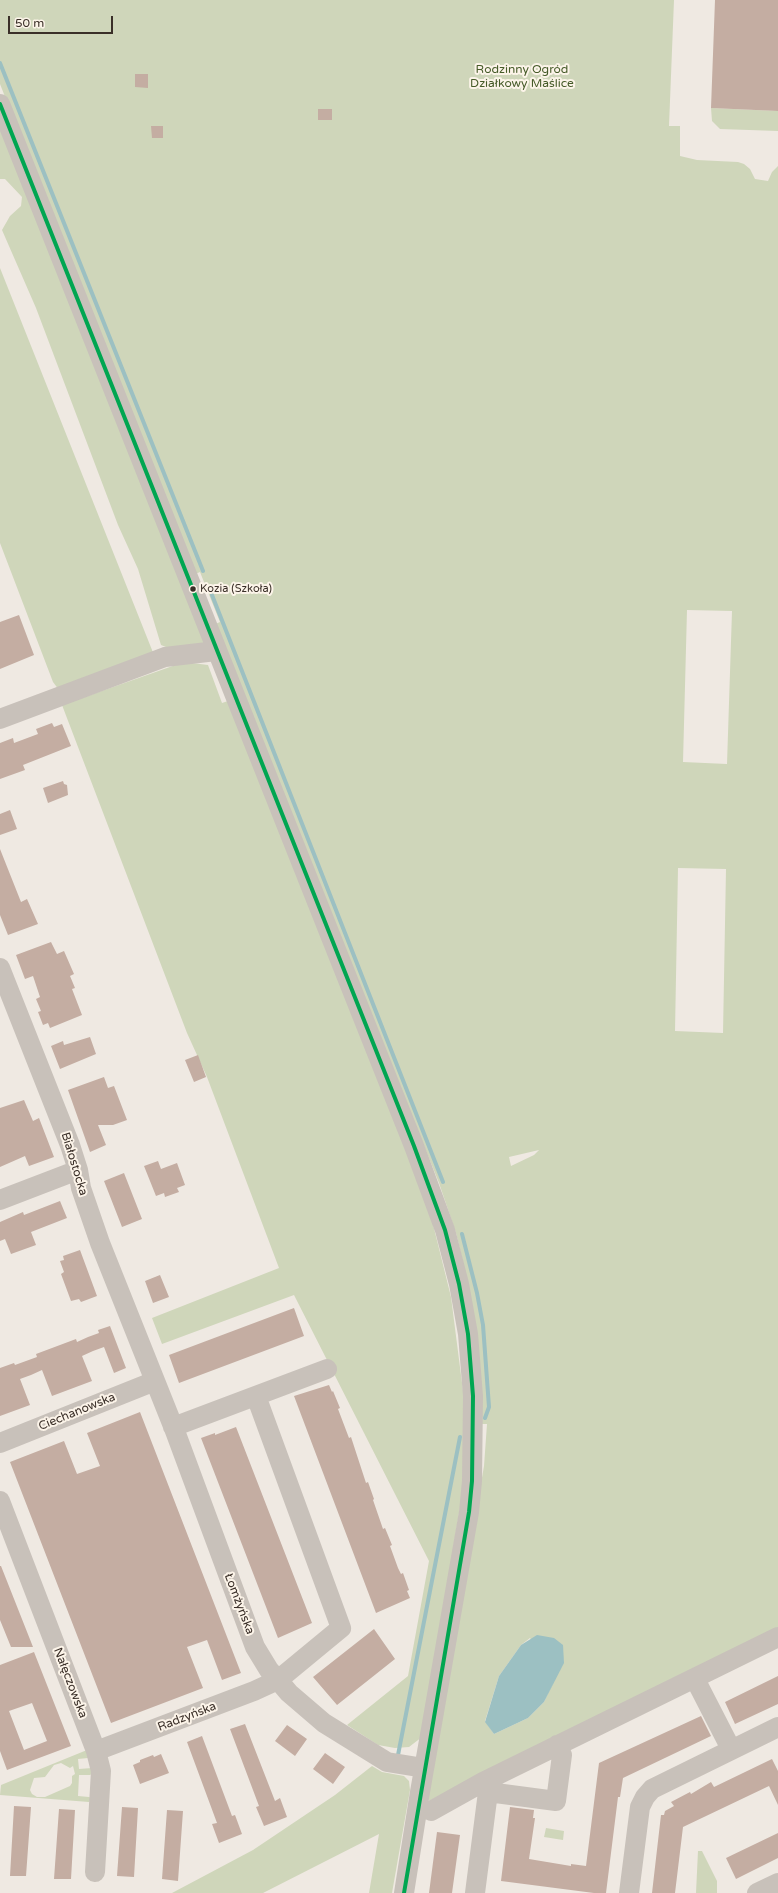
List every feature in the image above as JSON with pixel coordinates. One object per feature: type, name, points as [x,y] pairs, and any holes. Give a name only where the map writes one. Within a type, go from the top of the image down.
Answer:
[{"type":"street","points":[[0,104],[432,1193],[445,1230],[460,1292],[468,1334],[473,1396],[472,1481],[469,1512],[424,1768],[404,1893]]},
{"type":"street","points":[[0,719],[165,657],[216,651]]},
{"type":"street","name":"Białostocka","points":[[0,968],[78,1170],[81,1188],[100,1243],[147,1360]]},
{"type":"street","points":[[0,1200],[78,1170]]},
{"type":"street","name":"Łomżyńska","points":[[147,1360],[249,1632],[262,1659],[278,1680],[299,1702],[324,1723],[377,1758],[387,1762],[424,1768]]},
{"type":"street","points":[[173,1427],[327,1370]]},
{"type":"street","name":"Ciechanowska","points":[[0,1443],[155,1381]]},
{"type":"street","name":"Radzyńska","points":[[96,1751],[254,1691],[278,1680],[341,1628],[256,1396]]},
{"type":"street","name":"Nałęczowska","points":[[0,1501],[96,1751],[101,1771],[95,1872]]},
{"type":"street","points":[[431,1812],[486,1787],[557,1745],[778,1637]]},
{"type":"street","points":[[695,1678],[731,1749]]},
{"type":"street","points":[[629,1893],[640,1807],[645,1797],[652,1789],[778,1727]]},
{"type":"street","points":[[486,1787],[556,1801],[562,1755],[557,1745]]},
{"type":"street","points":[[475,1893],[486,1787]]},
{"type":"street","points":[[757,1893],[778,1883]]},
{"type":"green space","name":"Rodzinny Ogród Działkowy Maślice","points":[[0,0],[674,0],[669,126],[680,126],[680,156],[697,160],[738,162],[744,164],[750,169],[755,179],[768,181],[772,172],[778,166],[778,1627],[429,1801],[428,1792],[484,1466],[487,1424],[482,1424],[468,1283],[456,1233],[439,1183],[213,625],[220,622],[200,572],[193,575],[0,84]],"holes":[[[687,610],[732,611],[727,764],[683,762]],[[678,868],[726,869],[723,1033],[675,1031]],[[539,1150],[534,1155],[511,1166],[509,1157]],[[530,1638],[553,1683],[544,1702],[528,1718],[494,1734],[485,1721],[499,1676],[521,1645]]]},
{"type":"green space","points":[[711,108],[778,111],[778,131],[720,129],[712,121]]},
{"type":"green space","points":[[0,121],[206,645],[171,649],[161,645],[138,569],[118,525],[36,308],[2,230],[10,216],[21,206],[22,197],[5,179],[0,179]]},
{"type":"green space","points":[[0,268],[154,655],[59,690],[53,682],[0,543]]},
{"type":"green space","points":[[184,662],[208,665],[222,703],[228,701],[426,1196],[451,1297],[467,1422],[461,1501],[422,1737],[409,1747],[395,1748],[378,1745],[347,1725],[408,1676],[429,1561],[294,1295],[162,1344],[152,1318],[279,1268],[207,1077],[187,1033],[62,705]]},
{"type":"green space","points":[[87,1750],[88,1758],[78,1759],[79,1769],[92,1768],[93,1773],[90,1775],[79,1775],[78,1796],[91,1798],[89,1802],[0,1795],[1,1785]],"holes":[[[61,1763],[70,1768],[73,1766],[75,1774],[72,1776],[72,1783],[70,1786],[45,1797],[37,1797],[32,1794],[30,1790],[34,1778],[45,1777],[54,1765]]]},
{"type":"green space","points":[[372,1766],[382,1772],[404,1776],[409,1781],[410,1790],[392,1893],[369,1893],[379,1834],[263,1893],[172,1893],[253,1850],[335,1795]]},
{"type":"green space","points":[[546,1828],[564,1831],[563,1840],[544,1837]]},
{"type":"green space","points":[[698,1851],[702,1851],[717,1881],[717,1893],[696,1893]]},
{"type":"water","points":[[537,1635],[554,1638],[563,1645],[564,1663],[544,1702],[528,1718],[494,1734],[485,1722],[499,1676],[521,1645]]},
{"type":"building","points":[[715,0],[778,0],[778,111],[711,108]]},
{"type":"building","points":[[135,74],[148,74],[148,88],[135,87]]},
{"type":"building","points":[[318,109],[332,109],[332,120],[318,120]]},
{"type":"building","points":[[151,126],[163,126],[163,138],[152,138]]},
{"type":"building","points":[[19,615],[34,655],[0,669],[0,622]]},
{"type":"building","points":[[52,723],[54,727],[62,724],[71,746],[23,765],[25,770],[0,779],[0,743],[13,738],[14,743],[38,734],[36,729]]},
{"type":"building","points":[[63,781],[64,784],[67,785],[68,795],[48,803],[43,788]]},
{"type":"building","points":[[10,810],[17,829],[0,835],[0,814]]},
{"type":"building","points":[[0,849],[21,902],[27,899],[38,924],[8,935],[0,915]]},
{"type":"building","points":[[51,942],[57,954],[64,951],[74,974],[70,976],[75,988],[72,989],[82,1015],[50,1028],[48,1023],[43,1025],[38,1012],[41,1011],[36,999],[40,997],[33,976],[25,979],[16,955]]},
{"type":"building","points":[[90,1037],[96,1054],[60,1069],[51,1046],[63,1041],[64,1045]]},
{"type":"building","points":[[198,1055],[206,1077],[194,1082],[185,1060]]},
{"type":"building","points":[[104,1077],[108,1088],[114,1086],[127,1120],[113,1125],[98,1125],[106,1145],[90,1152],[68,1090]]},
{"type":"building","points":[[24,1100],[33,1121],[39,1118],[54,1157],[29,1166],[25,1156],[0,1167],[0,1108]]},
{"type":"building","points":[[158,1161],[161,1169],[177,1163],[185,1185],[177,1188],[179,1192],[165,1197],[164,1193],[156,1196],[144,1166]]},
{"type":"building","points":[[124,1173],[142,1219],[122,1227],[104,1181]]},
{"type":"building","points":[[60,1201],[67,1218],[31,1232],[36,1245],[11,1254],[5,1239],[0,1241],[0,1222],[23,1212],[24,1215]]},
{"type":"building","points":[[80,1250],[97,1296],[81,1302],[79,1299],[71,1301],[61,1274],[64,1272],[60,1261],[64,1260],[63,1256]]},
{"type":"building","points":[[160,1275],[169,1297],[153,1303],[145,1281]]},
{"type":"building","points":[[294,1308],[304,1336],[179,1383],[169,1355]]},
{"type":"building","points":[[110,1326],[126,1368],[114,1373],[104,1347],[93,1351],[82,1356],[92,1381],[52,1396],[42,1370],[20,1379],[30,1405],[0,1416],[0,1368],[14,1363],[15,1365],[37,1357],[36,1354],[76,1339],[77,1342],[99,1333],[98,1330]]},
{"type":"building","points":[[329,1385],[340,1408],[338,1409],[349,1438],[351,1437],[366,1483],[368,1482],[383,1529],[385,1528],[392,1545],[390,1546],[398,1568],[401,1574],[403,1573],[409,1590],[407,1591],[410,1598],[376,1613],[294,1396]]},
{"type":"building","points":[[140,1412],[241,1673],[222,1680],[207,1640],[187,1647],[203,1688],[111,1723],[10,1462],[64,1441],[77,1474],[100,1466],[87,1433]]},
{"type":"building","points":[[236,1427],[312,1623],[278,1638],[201,1438],[215,1433],[215,1435]]},
{"type":"building","points":[[0,1566],[33,1647],[11,1647],[0,1620]]},
{"type":"building","points":[[374,1629],[395,1659],[337,1705],[313,1677]]},
{"type":"building","points":[[34,1652],[71,1746],[7,1770],[0,1751],[0,1665]],"holes":[[[32,1703],[47,1741],[24,1750],[9,1711]]]},
{"type":"building","points":[[778,1676],[778,1704],[735,1724],[725,1702]]},
{"type":"building","points":[[701,1716],[711,1736],[623,1778],[620,1797],[618,1797],[606,1893],[594,1893],[501,1881],[510,1807],[534,1810],[533,1818],[535,1818],[529,1859],[571,1866],[571,1864],[586,1866],[599,1763]]},
{"type":"building","points":[[245,1724],[275,1801],[280,1798],[287,1817],[264,1826],[256,1807],[259,1806],[230,1729]]},
{"type":"building","points":[[287,1725],[307,1739],[295,1756],[275,1741]]},
{"type":"building","points":[[202,1736],[232,1816],[235,1815],[242,1834],[219,1843],[212,1824],[217,1823],[187,1742]]},
{"type":"building","points":[[325,1753],[345,1767],[333,1784],[313,1769]]},
{"type":"building","points":[[161,1754],[169,1773],[140,1784],[133,1765],[140,1762],[140,1760],[153,1755],[154,1757]]},
{"type":"building","points":[[772,1759],[778,1771],[778,1805],[769,1786],[683,1827],[675,1893],[652,1893],[661,1815],[664,1815],[665,1811],[674,1806],[671,1802],[690,1792],[691,1794],[711,1782],[714,1787]]},
{"type":"building","points":[[14,1806],[31,1807],[26,1876],[10,1876]]},
{"type":"building","points":[[122,1807],[138,1808],[134,1877],[117,1876]]},
{"type":"building","points":[[59,1809],[75,1810],[71,1879],[54,1879]]},
{"type":"building","points":[[167,1810],[183,1811],[178,1881],[162,1879]]},
{"type":"building","points":[[437,1832],[460,1835],[452,1893],[429,1893]]},
{"type":"building","points":[[778,1833],[778,1858],[736,1879],[726,1858]]},
{"type":"waterway","points":[[0,63],[203,571]]},
{"type":"waterway","points":[[212,595],[443,1182]]},
{"type":"waterway","points":[[462,1234],[477,1293],[483,1325],[489,1407],[485,1418]]},
{"type":"waterway","points":[[398,1755],[460,1437]]},
{"type":"transit line","points":[[0,104],[414,1146],[445,1230],[459,1284],[468,1334],[473,1396],[472,1481],[469,1512],[404,1893]]},
{"type":"place","name":"Kozia (Szkoła)","points":[[193,589]]}]
